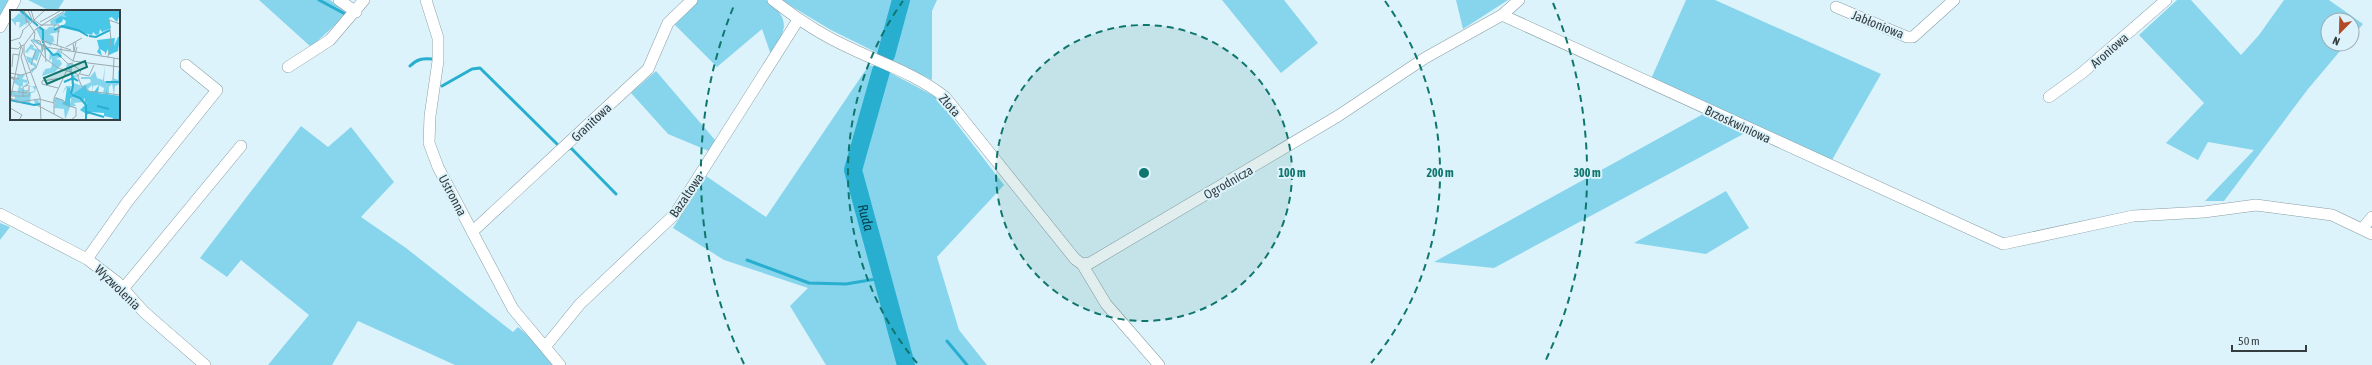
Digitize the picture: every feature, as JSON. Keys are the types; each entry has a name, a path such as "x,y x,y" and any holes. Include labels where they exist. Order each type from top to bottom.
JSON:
{"street":[{"path":"0,27 15,0"},
{"path":"339,0 356,12"},
{"path":"288,68 330,40 356,12 364,0"},
{"name":"Ustronna","path":"426,0 438,38 438,61 430,116 429,143 438,167 513,309 560,365"},
{"name":"Granitowa","path":"472,232 648,69 668,23 692,0"},
{"name":"Złota","path":"773,0 798,20 850,48 925,82 945,97 1075,259 1082,264"},
{"name":"Ogrodnicza","path":"1082,264 1090,263 1299,140 1425,58 1502,14 1519,0"},
{"name":"Jabłoniowa","path":"1836,7 1907,37 1913,37 1954,0"},
{"name":"Aroniowa","path":"2049,97 2082,74 2166,0"},
{"name":"Brzoskwiniowa","path":"1502,14 2002,244 2132,216 2204,212 2256,205 2332,215 2367,231"},
{"name":"Bazaltowa","path":"545,347 580,304 676,214 798,20"},
{"path":"87,259 128,201 217,90 186,65"},
{"path":"123,289 241,146"},
{"name":"Wyzwolenia","path":"0,214 87,259 123,289 144,312 204,365"},
{"path":"2367,231 2372,217"},
{"path":"1082,264 1106,304 1159,365"}],"shaded area":[{"path":"0,0 15,0 0,21"},
{"path":"28,0 64,0 58,10 48,10"},
{"path":"259,0 330,0 348,13 311,47"},
{"path":"698,0 766,0 775,7 780,14 784,26 780,39 771,55 762,29 717,67 673,23"},
{"path":"781,0 937,0 932,11 932,80 831,30"},
{"path":"1222,0 1284,0 1318,43 1281,73"},
{"path":"1456,0 1508,0 1463,29"},
{"path":"1686,0 1715,0 1881,74 1832,160 1651,79"},
{"path":"2177,0 2191,0 2241,55 2259,35 2284,0 2329,0 2346,12 2320,12 2320,52 2339,52 2308,89 2224,201 2205,201 2254,150 2208,142 2198,160 2166,143 2204,103 2139,35"},
{"path":"869,65 885,70 936,97 1004,185 937,257 959,330 987,365 826,365 790,306 808,288 724,260 673,228 706,176 766,217"},
{"path":"656,71 715,140 721,135 711,152 668,134 631,93"},
{"path":"1705,113 1747,132 1494,268 1434,262"},
{"path":"301,126 328,147 351,127 394,182 361,217 406,248 513,332 518,327 538,344 554,365 455,365 358,321 332,365 268,365 309,315 241,260 227,277 200,258"},
{"path":"1726,191 1749,228 1706,254 1634,243"},
{"path":"0,223 10,227 0,240"}],"waterway":[{"path":"319,0 347,15"},
{"name":"Ruda","path":"886,55 901,0"},
{"path":"410,66 420,60 432,59"},
{"path":"442,86 472,69 480,68 557,144"},
{"name":"Ruda","path":"881,71 853,170 906,365"},
{"path":"568,149 571,148 616,194"},
{"path":"747,260 809,283 846,284 882,278"},
{"path":"947,341 967,365"}]}
